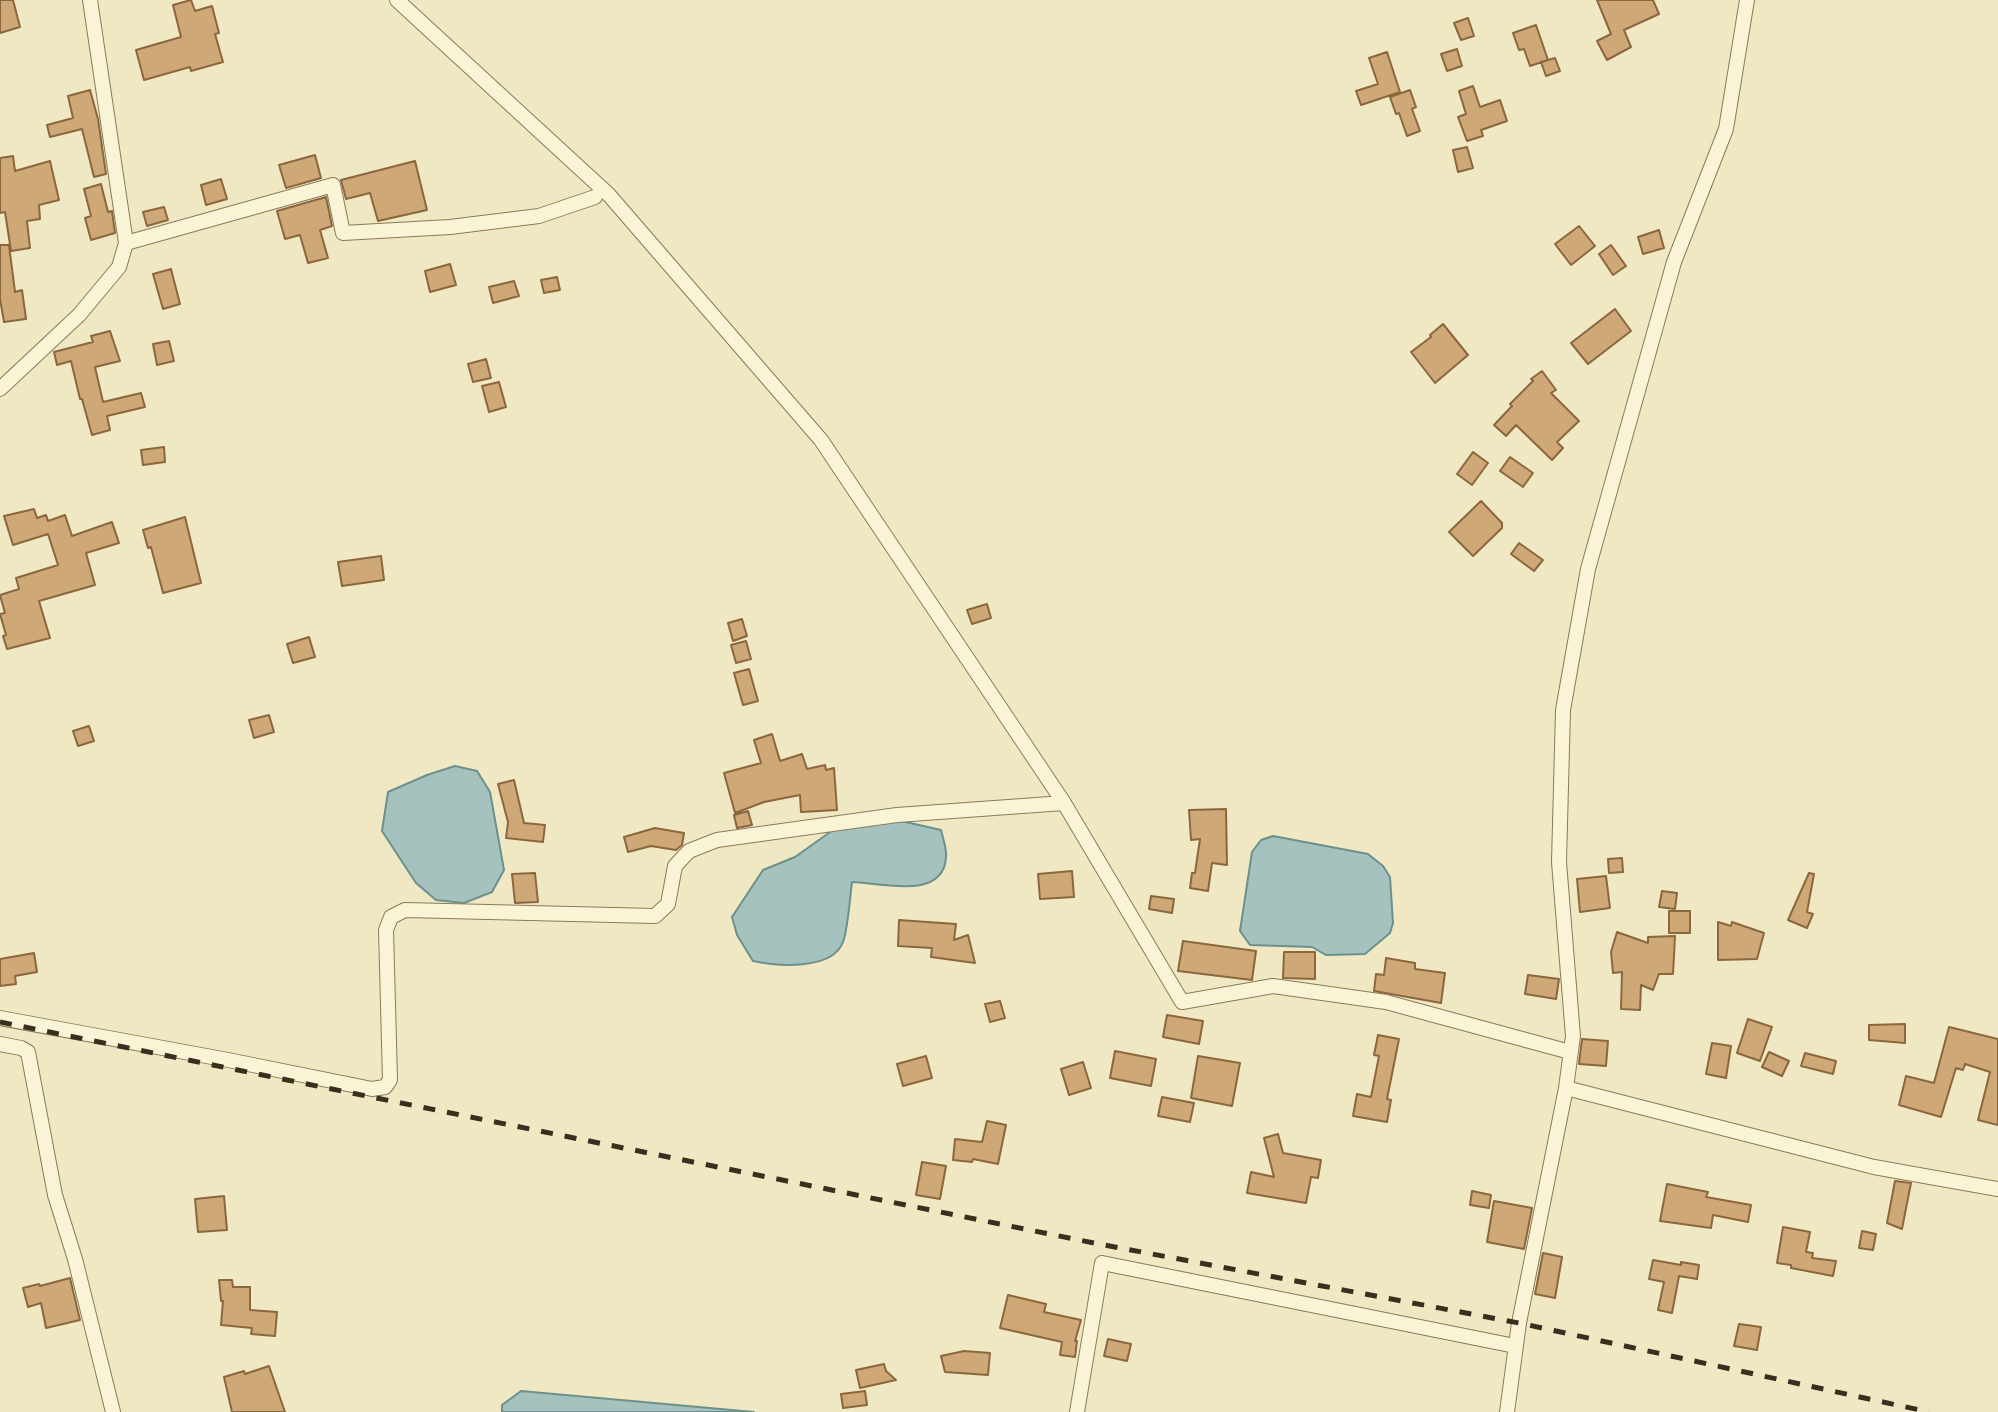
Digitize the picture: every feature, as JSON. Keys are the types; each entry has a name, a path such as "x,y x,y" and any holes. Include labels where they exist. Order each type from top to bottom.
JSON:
{"street":[{"path":"0,389 79,315 118,267 125,243 90,0"},
{"path":"397,0 609,195 821,440 1064,803 1182,1002 1273,986 1386,1002 1570,1052"},
{"path":"1507,1412 1515,1346 1566,1088 1573,1036 1559,862 1563,710 1588,569 1674,262 1726,129 1747,0"},
{"path":"125,243 334,185 343,233 450,227 539,216 595,197"},
{"path":"0,1018 372,1089 385,1087 390,1080 386,930 391,917 405,910 655,916 668,904 675,866 689,851 717,841 897,815 1064,803"},
{"path":"0,1044 21,1048 27,1052 55,1195 75,1259 113,1412"},
{"path":"1566,1088 1874,1167 1998,1189"},
{"path":"1077,1412 1102,1263 1515,1346"}],"water":[{"path":"455,766 477,771 490,792 504,870 492,892 464,903 436,900 416,883 382,831 388,792"},
{"path":"897,820 941,830 946,857 943,871 934,880 923,885 909,886 852,882 845,936 837,951 828,958 803,964 753,961 737,935 732,917 763,870 795,857 840,825"},
{"path":"1273,836 1368,854 1383,866 1390,877 1393,923 1390,933 1365,954 1326,955 1312,947 1250,945 1240,931 1252,852 1261,840"},
{"path":"521,1391 754,1412 502,1412 502,1405"}],"building":[{"path":"0,0 13,0 20,27 0,33"},
{"path":"191,0 195,11 212,6 219,33 215,34 223,62 191,71 190,67 144,80 136,50 181,37 173,5"},
{"path":"1597,0 1653,0 1659,14 1624,30 1631,47 1607,60 1597,41 1611,34"},
{"path":"1468,18 1474,36 1461,40 1454,23"},
{"path":"1536,25 1548,60 1530,66 1524,49 1519,50 1513,33"},
{"path":"1457,49 1462,66 1447,71 1441,54"},
{"path":"1387,52 1400,92 1361,105 1356,91 1378,84 1369,58"},
{"path":"1555,58 1560,71 1546,76 1541,62"},
{"path":"1473,86 1480,107 1500,100 1507,121 1481,130 1483,136 1467,141 1458,117 1466,114 1459,91"},
{"path":"90,90 98,119 106,174 94,177 82,129 50,137 47,125 73,118 68,96"},
{"path":"1410,90 1416,107 1412,109 1420,131 1407,136 1390,97"},
{"path":"1467,147 1473,168 1458,172 1453,150"},
{"path":"315,155 321,178 286,188 279,165"},
{"path":"13,156 15,171 50,161 59,200 39,205 40,219 27,221 30,248 11,251 5,212 0,213 0,158"},
{"path":"415,161 427,210 378,221 370,193 346,199 341,180"},
{"path":"221,179 227,199 206,205 201,185"},
{"path":"101,184 108,212 112,211 115,233 91,240 85,218 91,216 84,189"},
{"path":"326,197 332,226 320,230 328,258 308,263 300,235 285,239 277,211"},
{"path":"164,207 168,220 147,226 143,212"},
{"path":"1579,226 1595,246 1571,265 1555,244"},
{"path":"1659,230 1664,248 1643,254 1638,237"},
{"path":"0,245 9,245 15,292 22,290 26,319 4,322 0,299"},
{"path":"1611,245 1626,266 1613,275 1599,254"},
{"path":"450,264 456,285 430,292 425,271"},
{"path":"171,269 180,304 163,309 153,274"},
{"path":"557,277 560,290 544,293 541,280"},
{"path":"514,281 519,296 493,303 489,287"},
{"path":"1615,309 1631,331 1588,364 1571,343"},
{"path":"1443,324 1468,355 1435,383 1411,352"},
{"path":"110,331 120,361 95,367 103,402 141,393 145,407 107,416 110,430 92,435 71,361 57,365 54,352 93,342 91,336"},
{"path":"169,341 174,361 157,365 153,344"},
{"path":"486,359 491,378 473,382 468,364"},
{"path":"1542,371 1556,390 1551,393 1579,421 1557,442 1563,448 1552,460 1516,425 1506,436 1494,425 1533,381 1531,379"},
{"path":"499,382 506,407 489,412 482,386"},
{"path":"164,447 165,462 143,465 141,450"},
{"path":"1473,452 1488,463 1472,485 1457,474"},
{"path":"1510,457 1533,473 1523,487 1500,471"},
{"path":"1481,501 1502,523 1502,528 1473,556 1449,532"},
{"path":"34,509 37,518 46,515 48,521 65,515 72,536 112,522 119,543 86,553 95,585 39,601 50,638 7,649 0,614 5,613 0,595 19,589 16,578 58,565 48,534 13,545 4,516"},
{"path":"185,517 201,583 163,593 151,547 148,548 143,530"},
{"path":"1519,543 1543,560 1534,571 1511,554"},
{"path":"381,556 384,580 342,586 338,562"},
{"path":"987,604 991,618 972,624 967,610"},
{"path":"742,619 747,636 733,641 728,623"},
{"path":"309,637 315,657 293,663 287,644"},
{"path":"746,641 751,659 736,663 731,645"},
{"path":"749,669 758,701 743,705 734,673"},
{"path":"269,715 274,732 254,738 249,720"},
{"path":"89,726 94,741 78,746 73,731"},
{"path":"772,734 780,761 802,754 807,769 825,765 826,770 834,768 837,810 801,812 800,795 764,802 735,813 724,773 761,763 754,740"},
{"path":"514,780 524,823 545,825 543,842 506,838 508,822 498,784"},
{"path":"1226,809 1227,865 1212,863 1208,891 1190,888 1200,839 1191,840 1189,810"},
{"path":"748,811 752,825 737,828 734,815"},
{"path":"655,828 684,833 682,845 676,850 651,846 628,852 624,837"},
{"path":"1622,858 1623,872 1609,873 1608,859"},
{"path":"1072,871 1074,897 1040,899 1038,874"},
{"path":"535,873 538,902 515,903 512,874"},
{"path":"1809,873 1814,874 1807,912 1813,914 1807,928 1788,920"},
{"path":"1606,876 1610,908 1580,912 1577,879"},
{"path":"1662,891 1677,893 1675,909 1659,907"},
{"path":"1151,896 1174,899 1172,913 1149,909"},
{"path":"1669,911 1690,911 1690,933 1669,933"},
{"path":"899,920 956,924 954,940 968,935 975,963 931,957 932,948 898,946"},
{"path":"1718,922 1731,926 1732,922 1764,933 1757,959 1718,960"},
{"path":"1617,932 1648,943 1648,937 1675,936 1673,974 1659,974 1653,990 1641,985 1640,1010 1621,1009 1622,972 1613,973 1611,952"},
{"path":"1183,941 1256,951 1252,980 1178,971"},
{"path":"1284,952 1315,952 1315,979 1283,978"},
{"path":"34,953 37,972 15,976 16,984 0,986 0,959"},
{"path":"1386,958 1415,963 1415,969 1445,973 1441,1003 1374,991 1376,974 1384,975"},
{"path":"1528,975 1559,979 1556,999 1525,994"},
{"path":"1000,1001 1005,1018 990,1022 985,1004"},
{"path":"1167,1015 1203,1021 1199,1044 1163,1037"},
{"path":"1748,1019 1772,1027 1760,1061 1737,1053"},
{"path":"1905,1024 1905,1043 1869,1040 1869,1025"},
{"path":"1949,1027 1998,1039 1998,1125 1978,1120 1990,1072 1965,1064 1963,1070 1956,1068 1941,1117 1899,1105 1906,1076 1934,1083"},
{"path":"1378,1035 1399,1039 1387,1099 1391,1100 1387,1122 1353,1116 1357,1094 1371,1097 1379,1056 1374,1055"},
{"path":"1582,1039 1608,1041 1606,1066 1579,1064"},
{"path":"1712,1043 1731,1046 1726,1078 1706,1074"},
{"path":"1115,1051 1156,1059 1151,1086 1110,1078"},
{"path":"1769,1052 1789,1061 1782,1076 1762,1067"},
{"path":"1805,1053 1836,1061 1833,1074 1801,1066"},
{"path":"926,1056 932,1078 903,1086 897,1064"},
{"path":"1198,1056 1240,1063 1232,1106 1191,1098"},
{"path":"1083,1062 1091,1088 1069,1095 1061,1069"},
{"path":"1162,1097 1194,1103 1190,1122 1158,1116"},
{"path":"987,1121 1006,1125 998,1164 973,1159 972,1162 953,1160 955,1139 982,1142"},
{"path":"1278,1134 1283,1153 1321,1160 1318,1178 1311,1177 1306,1203 1247,1193 1251,1172 1274,1177 1264,1138"},
{"path":"922,1162 946,1166 940,1199 916,1195"},
{"path":"1895,1181 1911,1183 1902,1229 1887,1223"},
{"path":"1667,1184 1708,1192 1706,1197 1751,1205 1748,1222 1713,1215 1711,1228 1660,1221"},
{"path":"1472,1191 1491,1195 1489,1208 1470,1205"},
{"path":"224,1196 227,1230 198,1232 195,1199"},
{"path":"1494,1201 1532,1208 1524,1249 1487,1242"},
{"path":"1783,1227 1810,1232 1806,1252 1813,1253 1812,1258 1836,1261 1833,1276 1777,1263"},
{"path":"1862,1231 1876,1234 1873,1250 1859,1248"},
{"path":"1543,1253 1562,1257 1555,1298 1535,1294"},
{"path":"1653,1260 1699,1265 1697,1279 1679,1276 1672,1313 1658,1310 1664,1282 1649,1279"},
{"path":"70,1278 80,1320 46,1328 41,1303 28,1307 23,1288"},
{"path":"219,1280 232,1280 233,1287 250,1287 250,1310 277,1312 275,1336 251,1334 252,1328 221,1325 223,1301"},
{"path":"1008,1295 1046,1304 1044,1312 1081,1320 1075,1341 1075,1357 1060,1355 1062,1342 1000,1328"},
{"path":"1739,1324 1761,1327 1757,1350 1734,1346"},
{"path":"1108,1339 1131,1344 1127,1361 1104,1356"},
{"path":"964,1351 990,1353 988,1375 945,1372 941,1356"},
{"path":"884,1364 886,1371 896,1380 860,1388 856,1370"},
{"path":"269,1366 285,1412 232,1412 224,1377"},
{"path":"865,1391 867,1405 843,1408 841,1394"}],"railway":[{"path":"0,1022 1099,1244 1519,1323 1929,1412"}]}
